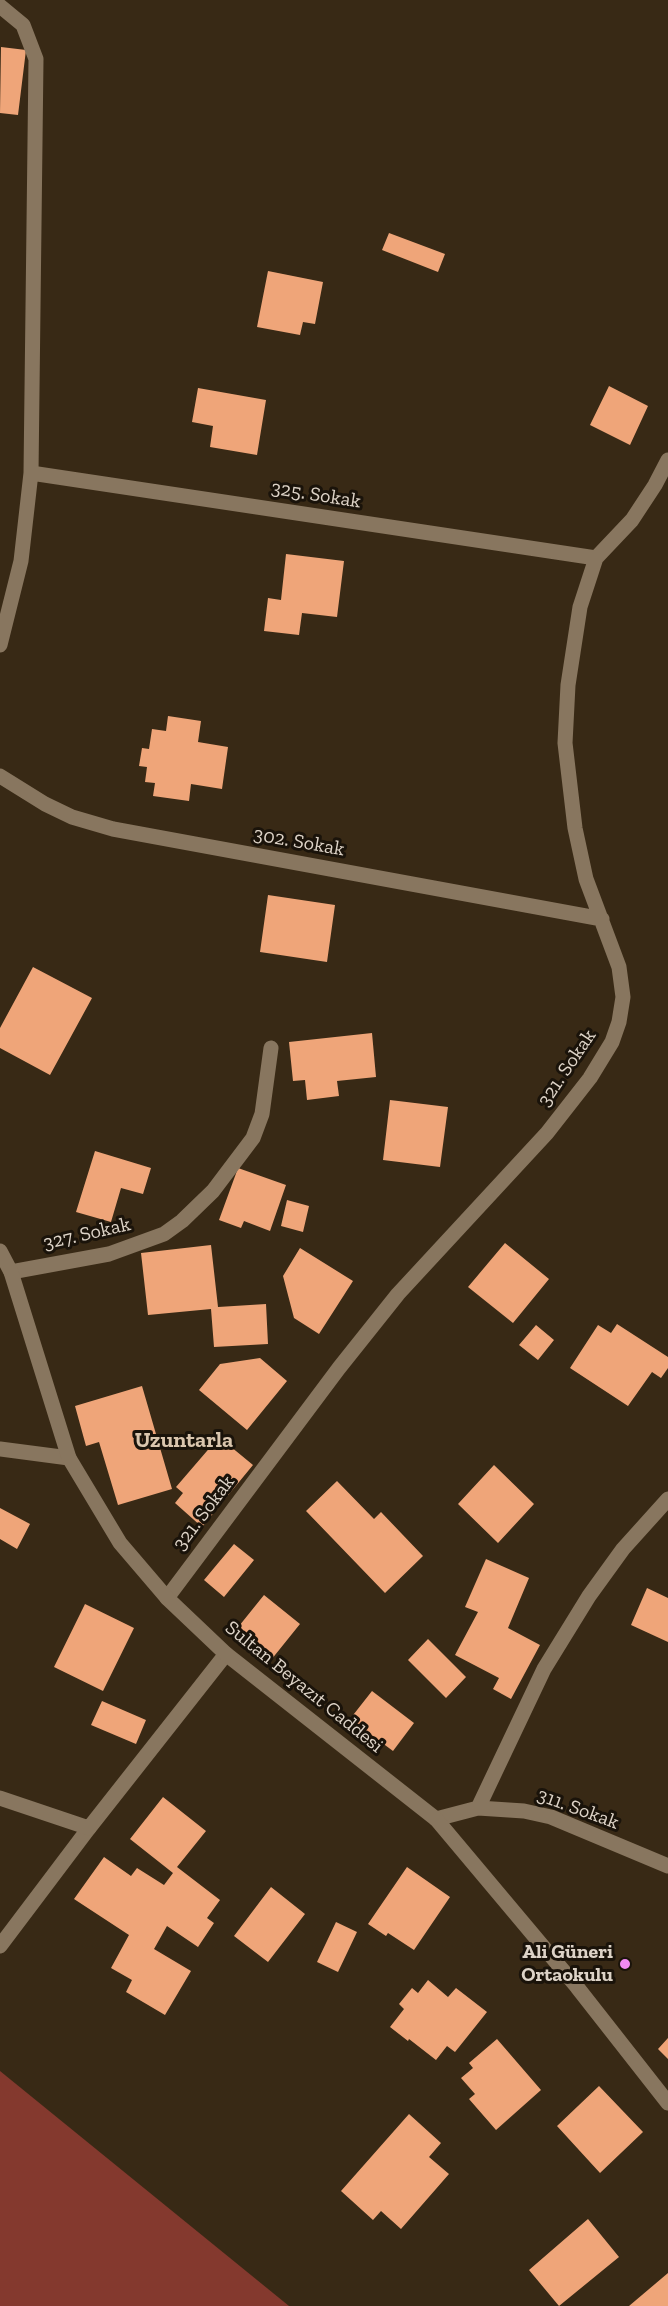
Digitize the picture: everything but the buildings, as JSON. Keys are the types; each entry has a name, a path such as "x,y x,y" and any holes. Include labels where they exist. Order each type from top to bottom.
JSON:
{"street":[{"path":"0,6 22,25 36,59 31,473 21,561 0,645"},
{"name":"321. Sokak","path":"167,1598 339,1368 391,1303 547,1133 590,1078 612,1042 619,1022 623,997 619,967 586,879 575,828 566,743 568,685 580,607 596,558 632,520 668,460"},
{"name":"325. Sokak","path":"31,473 596,558"},
{"name":"302. Sokak","path":"0,776 63,813 113,829 602,918"},
{"name":"327. Sokak","path":"11,1272 109,1254 164,1234 183,1221 213,1191 253,1138 262,1114 271,1048"},
{"name":"Sultan Beyazıt Caddesi","path":"0,1251 11,1272 69,1458 120,1544 167,1598 226,1654 436,1819 577,1988 668,2103"},
{"path":"0,1449 69,1458"},
{"path":"478,1808 544,1669 589,1596 623,1549 668,1498"},
{"path":"0,1946 89,1828 226,1654"},
{"path":"0,1798 89,1828"},
{"name":"311. Sokak","path":"436,1819 478,1808 524,1811 551,1817 668,1866"}],"shaded area":[{"path":"0,2071 289,2306 0,2306"}],"place":[{"name":"Ali Güneri Ortaokulu","path":"625,1964"}],"district":[{"name":"Uzuntarla","path":"184,1441"}]}
